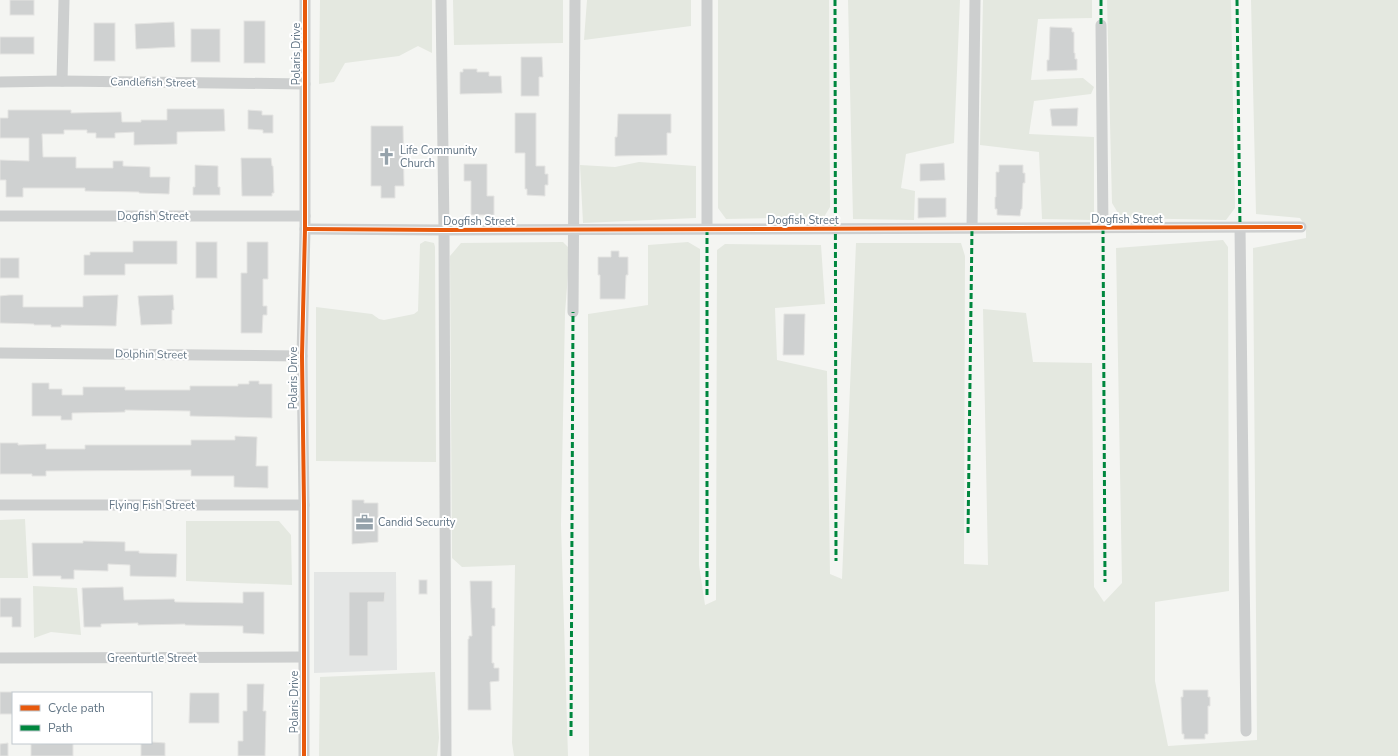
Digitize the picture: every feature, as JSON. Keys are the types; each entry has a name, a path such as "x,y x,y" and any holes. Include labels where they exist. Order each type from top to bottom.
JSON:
{"street":[{"path":"62,81 64,0"},
{"name":"Polaris Drive","path":"304,756 304,505 302,356 305,229 305,0"},
{"path":"441,0 444,230 446,756"},
{"path":"573,312 574,0"},
{"path":"707,0 707,229"},
{"path":"972,228 975,0"},
{"path":"1101,25 1103,228"},
{"name":"Candlefish Street","path":"0,82 62,81 305,84"},
{"name":"Dogfish Street","path":"0,216 305,216"},
{"path":"1240,227 1246,731"},
{"name":"Dogfish Street","path":"305,229 573,230 1301,227"},
{"name":"Dolphin Street","path":"0,353 302,356"},
{"name":"Flying Fish Street","path":"0,505 304,505"},
{"name":"Greenturtle Street","path":"0,658 303,657"}],"shaded area":[{"path":"320,0 432,0 432,53 418,46 399,56 345,63 334,82 319,84"},
{"path":"453,0 563,0 563,43 454,45"},
{"path":"587,0 691,0 691,26 584,40"},
{"path":"718,0 829,0 830,207 824,217 726,219 718,208"},
{"path":"848,0 960,0 954,143 906,154 901,188 915,191 914,220 853,219"},
{"path":"983,0 1092,0 1092,18 1038,19 1031,80 1083,78 1094,87 1091,94 1034,101 1029,134 1094,137 1094,220 1042,219 1039,152 980,145"},
{"path":"1107,0 1231,0 1235,208 1226,220 1121,218 1112,203"},
{"path":"1251,0 1398,0 1398,756 589,756 588,314 648,305 648,245 688,242 700,249 699,565 705,605 716,600 717,250 725,244 821,245 825,304 775,308 777,360 827,371 830,574 842,579 856,243 961,243 965,256 964,564 988,565 983,309 1026,313 1033,362 1092,363 1094,587 1104,602 1122,583 1116,248 1223,240 1228,247 1229,591 1155,602 1155,681 1168,746 1257,740 1253,248 1306,238 1306,227 1300,218 1256,214"},
{"path":"639,162 696,166 696,218 583,223 580,165 615,167"},
{"path":"425,241 434,243 435,247 436,462 316,461 316,307 372,314 379,319 384,320 414,314 418,311 420,244"},
{"path":"563,242 570,249 565,313 561,525 568,756 514,756 512,743 515,565 462,567 452,558 450,256 461,243"},
{"path":"25,519 28,578 0,578 0,520"},
{"path":"186,521 279,521 291,535 292,585 186,581"},
{"path":"314,572 396,572 397,670 314,673"},
{"path":"33,586 77,588 81,635 51,632 34,638"},
{"path":"435,672 439,738 437,756 319,756 320,677"}],"building":[{"path":"10,0 34,0 34,15 10,15"},
{"path":"244,21 265,21 265,63 244,63"},
{"path":"174,22 175,47 136,49 135,24"},
{"path":"94,23 115,23 115,61 94,61"},
{"path":"1050,27 1072,28 1072,32 1074,32 1074,53 1075,59 1077,59 1077,70 1047,71 1047,60 1049,60"},
{"path":"191,29 220,29 220,62 191,62"},
{"path":"0,37 34,37 34,54 0,54"},
{"path":"521,57 542,57 543,77 539,77 539,96 521,96"},
{"path":"463,69 477,69 477,72 489,72 489,76 501,76 502,93 460,94 460,72 463,72"},
{"path":"1078,108 1077,126 1052,126 1050,109"},
{"path":"167,109 224,109 225,131 177,132 177,144 134,145 134,132 115,133 115,138 96,138 96,133 87,133 87,130 64,130 64,134 42,134 43,157 76,157 76,168 113,168 113,161 123,161 123,166 150,167 150,177 170,177 169,194 85,191 85,188 23,188 23,197 6,197 6,180 0,180 0,160 29,161 29,138 0,138 0,118 8,118 8,110 71,110 71,113 121,112 122,122 141,122 141,120 167,120"},
{"path":"248,110 262,111 262,115 273,115 273,133 263,133 263,130 248,129"},
{"path":"515,113 536,113 536,166 545,166 545,174 548,174 548,185 545,185 545,196 527,195 527,189 525,189 525,153 515,153"},
{"path":"618,114 671,114 671,133 667,133 667,155 615,156 615,137 617,137"},
{"name":"Life Community Church","path":"371,126 403,126 404,186 395,186 395,198 381,198 381,186 371,186"},
{"path":"241,158 271,158 273,166 274,193 272,193 272,196 242,196"},
{"path":"944,163 945,180 920,181 920,164"},
{"path":"464,164 487,164 487,196 494,196 494,215 471,215 471,181 464,181"},
{"path":"195,165 218,166 218,187 220,187 220,195 193,195 193,187 195,187"},
{"path":"999,165 1023,165 1025,183 1023,183 1022,209 1020,216 997,215 997,209 995,209 996,172 999,172"},
{"path":"918,198 946,198 946,217 918,218"},
{"path":"133,241 177,241 177,264 125,264 125,275 84,275 84,255 90,255 90,252 133,252"},
{"path":"196,242 217,242 217,278 196,278"},
{"path":"247,242 268,242 268,279 263,279 263,306 267,306 267,315 263,315 262,333 241,333 241,273 247,273"},
{"path":"611,251 619,251 619,257 628,257 628,275 626,275 625,299 600,299 598,257 611,257"},
{"path":"0,258 19,258 19,278 0,278"},
{"path":"23,295 23,307 83,307 83,296 118,295 116,326 61,325 61,327 51,327 51,325 0,323 0,296"},
{"path":"173,295 174,310 172,310 172,324 141,325 138,296"},
{"path":"784,314 805,314 804,355 783,355"},
{"path":"249,381 259,381 259,384 272,384 272,418 190,416 190,411 125,410 125,412 72,413 72,420 61,420 61,416 32,416 32,383 49,383 49,389 62,389 62,395 83,395 83,387 125,387 125,390 190,390 190,386 238,386 238,384 249,384"},
{"path":"235,436 257,437 256,466 268,466 268,488 234,487 234,476 191,476 191,470 46,471 46,476 32,476 32,474 0,474 0,443 18,443 18,445 46,444 46,449 85,449 85,445 191,445 191,440 235,440"},
{"name":"Candid Security","path":"352,500 364,500 364,503 378,503 378,542 352,544"},
{"path":"83,541 125,542 125,551 177,554 176,577 130,576 130,565 108,564 108,571 74,570 74,579 61,579 61,576 33,576 32,543 83,543"},
{"path":"419,580 427,580 427,594 419,594"},
{"path":"470,581 492,581 492,608 495,608 495,626 492,626 492,663 494,663 494,668 499,668 499,681 490,682 491,710 468,710 468,639 469,636 472,636"},
{"path":"123,587 124,600 174,599 175,602 243,603 243,592 264,592 264,634 243,633 243,626 185,624 138,625 138,623 101,624 101,627 84,627 82,588"},
{"path":"349,592 385,592 384,602 368,602 368,656 349,656"},
{"path":"0,598 21,598 21,627 12,627 12,617 0,617"},
{"path":"247,684 264,684 263,711 266,711 265,756 238,756 238,741 243,741 243,711 247,711"},
{"path":"1183,690 1208,690 1210,706 1208,706 1208,734 1205,734 1205,739 1184,739 1184,734 1182,734 1181,697 1183,697"},
{"path":"0,692 12,692 12,714 0,714"},
{"path":"190,693 219,693 219,723 189,723"},
{"path":"152,742 165,743 165,756 141,756 141,744 152,744"},
{"path":"8,743 8,756 0,756 0,744"},
{"path":"31,744 73,744 73,756 31,756"}],"marked path":[{"path":"835,0 836,561"},
{"path":"1101,0 1101,25"},
{"path":"1237,0 1240,227"},
{"path":"968,533 972,228"},
{"path":"1103,228 1105,582"},
{"path":"707,229 707,595"},
{"path":"571,736 573,312"}],"cycle path":[{"path":"304,756 304,505 302,356 305,229 305,0"},
{"path":"305,229 444,230 1301,227"}],"place":[{"name":"Life Community Church","path":"387,156"},
{"name":"Candid Security","path":"365,522"}]}
